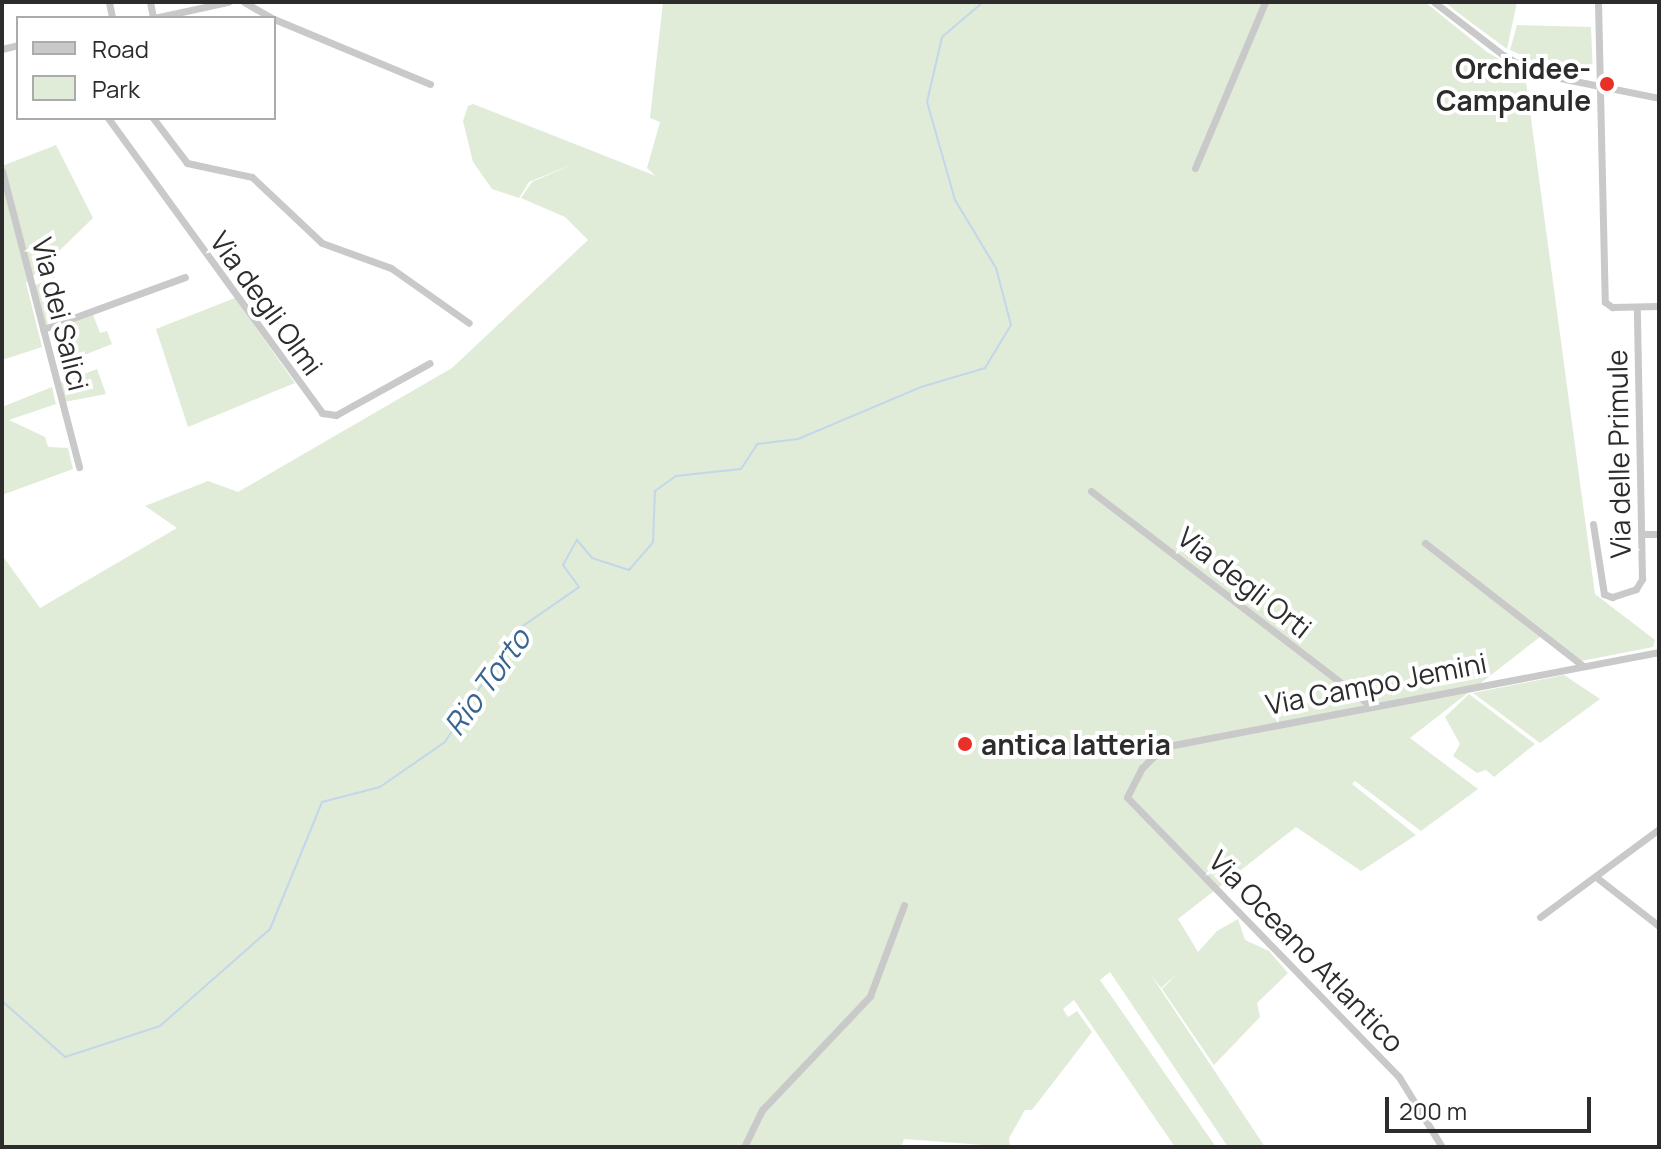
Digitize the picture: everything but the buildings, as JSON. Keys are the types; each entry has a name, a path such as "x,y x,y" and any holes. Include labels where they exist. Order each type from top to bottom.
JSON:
{"street":[{"path":"244,2 269,16"},
{"path":"1195,168 1265,2"},
{"path":"1434,2 1519,65 1601,88 1659,98"},
{"path":"1598,2 1605,301 1611,307 1659,306"},
{"path":"163,16 225,3"},
{"path":"276,19 430,84"},
{"name":"Via degli Olmi","path":"109,120 322,413 336,415 430,363"},
{"path":"155,120 187,163 252,177 322,243 391,268 469,323"},
{"name":"Via dei Salici","path":"2,171 79,467"},
{"path":"43,329 185,277"},
{"name":"Via delle Primule","path":"1593,524 1607,597 1641,584 1637,307"},
{"name":"Via degli Orti","path":"1091,491 1372,707"},
{"path":"1642,534 1659,534"},
{"path":"1425,543 1583,666"},
{"name":"Via Campo Jemini","path":"1127,797 1145,764 1163,747 1659,652"},
{"name":"Via Oceano Atlantico","path":"1127,797 1399,1077 1442,1147"},
{"path":"1540,917 1659,829"},
{"path":"1596,877 1659,926"},
{"path":"744,1147 765,1107 870,996 904,905"}],"green space":[{"path":"663,2 1425,2 1487,52 1525,74 1595,594 1655,640 1653,647 1581,661 1545,633 1410,738 1478,789 1421,831 1355,781 1352,784 1416,835 1361,871 1296,827 1178,919 1198,952 1217,931 1238,919 1245,940 1269,951 1288,973 1257,1003 1260,1017 1214,1065 1162,989 1178,973 1161,988 1149,972 1265,1147 1228,1147 1110,972 1100,980 1216,1147 1175,1147 1074,1000 1063,1009 1068,1017 1077,1011 1092,1032 1032,1110 1025,1110 1009,1138 1010,1147 904,1139 901,1147 2,1147 2,555 40,608 177,528 145,506 208,481 238,492 452,368 588,240 565,217 521,198 532,182 578,162 529,182 519,198 492,189 473,162 463,121 468,106 473,104 656,176 647,168 660,122 650,118"},
{"path":"1445,2 1517,2 1507,49 1457,12"},
{"path":"1517,25 1591,27 1593,75 1545,66 1510,50"},
{"path":"56,145 93,218 26,283 42,347 2,360 2,166"},
{"path":"54,277 67,316 44,325 34,286"},
{"path":"235,298 295,383 188,427 156,329"},
{"path":"93,315 100,333 107,331 112,344 79,357 68,324"},
{"path":"97,369 106,394 64,402 60,383"},
{"path":"52,387 56,404 9,420 45,437 48,447 68,448 73,469 2,495 2,407"},
{"path":"1564,675 1600,699 1540,743 1473,693"},
{"path":"1469,694 1535,744 1494,777 1486,770 1477,773 1453,756 1460,744 1445,717"}],"waterway":[{"name":"Rio Torto","path":"2,1001 65,1057 160,1026 270,929 322,802 380,787 445,742 517,630 579,587 563,565 577,540 592,558 629,570 653,542 655,491 676,476 741,469 757,444 798,439 921,387 985,368 1011,325 996,268 955,200 927,102 942,37 983,2"}],"place":[{"name":"Orchidee- Campanule","path":"1607,84"},
{"name":"antica latteria","path":"965,744"}]}
